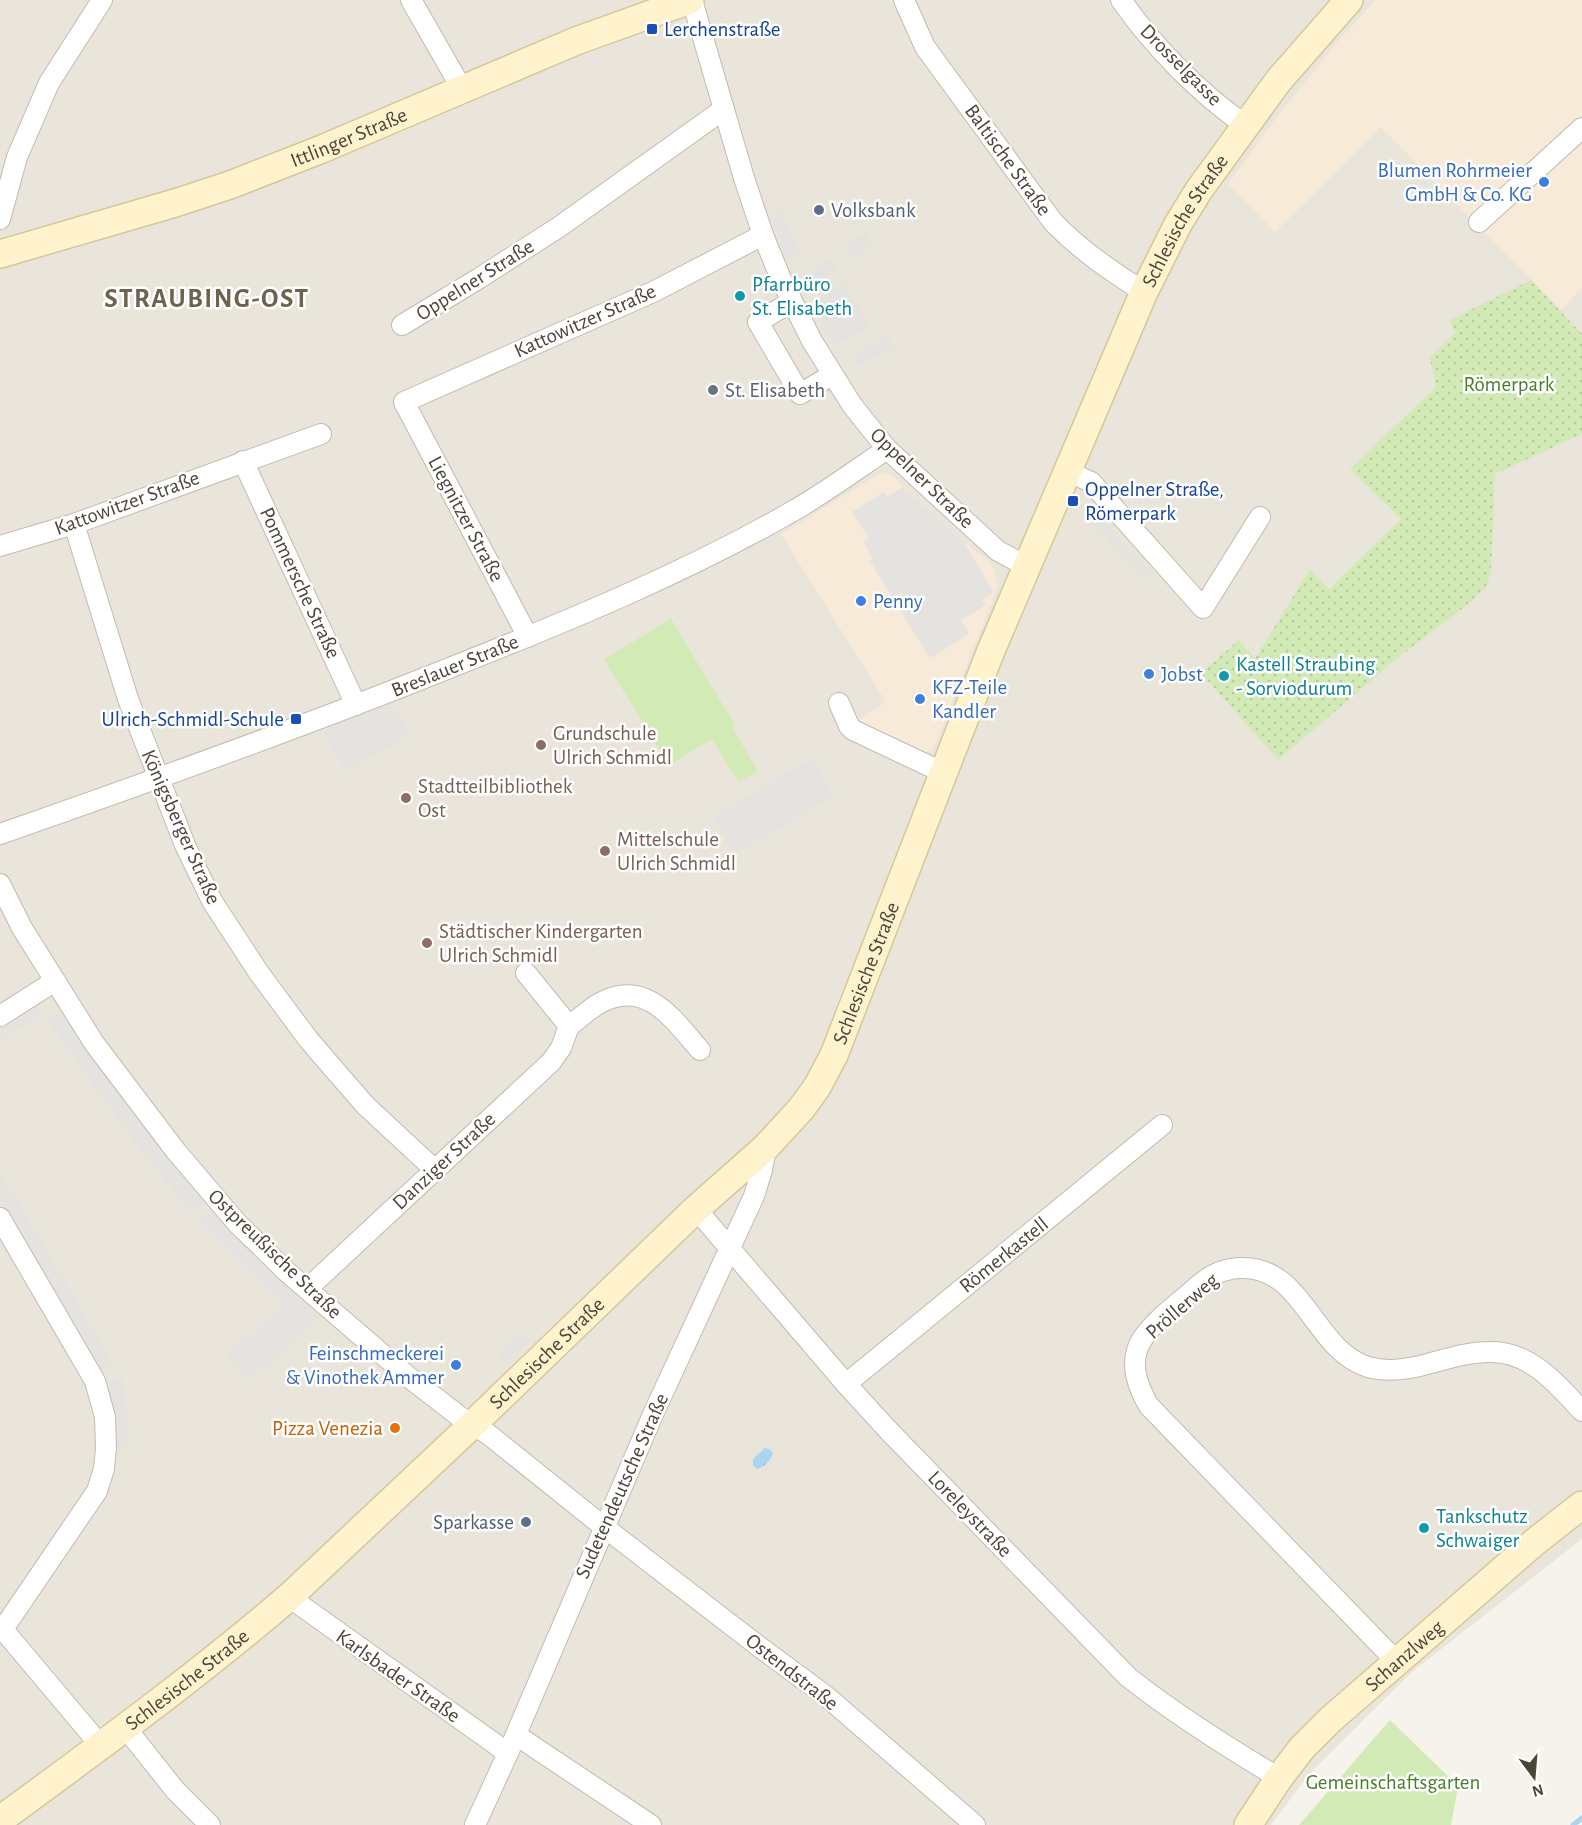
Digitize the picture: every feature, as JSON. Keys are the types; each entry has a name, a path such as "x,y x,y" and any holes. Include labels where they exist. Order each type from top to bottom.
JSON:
{"street":[{"path":"0,219 17,157 49,83 102,0"},
{"path":"411,0 462,89"},
{"name":"Ittlinger Straße","path":"0,254 230,185 322,149 652,6 691,0"},
{"name":"Oppelner Straße","path":"691,0 763,235 792,302 832,375 852,405 887,449 999,551 1026,567"},
{"name":"Baltische Straße","path":"904,0 926,47 1053,222 1114,274 1144,292"},
{"name":"Drosselgasse","path":"1122,0 1132,15 1197,87 1245,125"},
{"name":"Schlesische Straße","path":"0,1820 101,1746 257,1625 289,1597 696,1209 766,1147 801,1109 817,1087 834,1055 1026,567 1144,292 1178,225 1199,190 1245,125 1298,57 1349,0"},
{"name":"Oppelner Straße","path":"402,325 559,227 724,109"},
{"path":"1479,222 1582,128"},
{"name":"Kattowitzer Straße","path":"404,402 653,292 763,235"},
{"path":"792,302 758,322 800,394 832,375"},
{"name":"Liegnitzer Straße","path":"404,402 528,637"},
{"name":"Kattowitzer Straße","path":"0,546 74,524 321,434"},
{"name":"Breslauer Straße","path":"0,834 158,779 356,705 528,637 627,594 758,531 815,497 887,449"},
{"name":"Pommersche Straße","path":"243,461 356,705"},
{"path":"1067,471 1091,482 1203,608 1260,517"},
{"name":"Königsberger Straße","path":"74,524 128,699 185,846 212,901 259,973 308,1039 366,1106 434,1169"},
{"path":"839,703 853,730 944,773"},
{"name":"Ostpreußische Straße","path":"0,884 22,928 94,1043 175,1150 237,1223 287,1272 396,1367 459,1416 474,1423 604,1527"},
{"path":"526,973 570,1026"},
{"path":"0,1016 55,981"},
{"name":"Danziger Straße","path":"307,1289 551,1062 561,1048 570,1026 600,1003 623,995 645,997 662,1008 700,1050"},
{"name":"Römerkastell","path":"846,1384 1162,1125"},
{"name":"Sudetendeutsche Straße","path":"475,1825 516,1735 654,1412 754,1196 766,1147"},
{"name":"Loreleystraße","path":"696,1209 888,1430 1128,1677 1199,1730 1279,1778"},
{"path":"0,1218 95,1381 105,1417 106,1448 104,1469 97,1491 1,1628 101,1746"},
{"name":"Pröllerweg","path":"1396,1661 1149,1406 1140,1392 1134,1362 1138,1346 1149,1330 1205,1280 1219,1271 1246,1268 1262,1270 1276,1276 1289,1287 1334,1346 1351,1359 1369,1367 1393,1370 1411,1369 1467,1354 1492,1351 1516,1356 1538,1368 1555,1382 1582,1411"},
{"name":"Schanzlweg","path":"1248,1825 1279,1778 1309,1741 1330,1720 1536,1541 1582,1505"},
{"name":"Ostendstraße","path":"604,1527 826,1696 975,1825"},
{"name":"Karlsbader Straße","path":"289,1597 508,1753"},
{"path":"125,1727 175,1790 210,1825"},
{"path":"516,1735 651,1825"}],"shaded area":[{"path":"0,0 1582,0 1582,1539 1413,1671 1309,1774 1271,1825 0,1825"},
{"path":"1376,0 1582,0 1582,288 1561,310 1381,127 1275,232 1228,184 1277,117 1338,41"},
{"path":"781,209 799,251 787,260 770,217"},
{"path":"866,231 874,243 852,259 843,248"},
{"path":"830,258 838,270 816,286 807,275"},
{"path":"843,283 871,325 833,347 811,305"},
{"path":"887,335 894,346 859,366 853,355"},
{"path":"881,473 891,475 963,541 991,562 998,586 936,743 931,751 917,754 864,728 860,719 886,702 781,534"},
{"path":"903,487 963,541 994,592 982,599 986,605 961,620 969,634 930,658 870,561 873,558 863,541 869,538 852,512 884,492 887,497"},
{"path":"1090,503 1152,574 1144,581 1082,510"},
{"path":"391,704 409,735 346,772 323,730"},
{"path":"812,758 834,796 735,855 713,817"},
{"path":"34,1002 42,1014 0,1041 0,1023"},
{"path":"61,1011 147,1131 205,1202 192,1213 134,1141 48,1020"},
{"path":"0,1171 113,1364 101,1370 0,1197"},
{"path":"211,1209 252,1253 319,1317 250,1380 227,1356 284,1305 199,1220"},
{"path":"521,1332 530,1341 507,1364 498,1355"},
{"path":"123,1378 130,1445 116,1447 108,1379"}],"green space":[{"name":"Römerpark","path":"1531,280 1582,334 1582,434 1495,474 1491,571 1486,588 1395,660 1278,760 1201,673 1239,640 1255,659 1310,569 1329,589 1401,519 1350,469 1436,387 1430,358 1455,333 1450,320"},
{"path":"671,619 735,725 732,728 758,771 738,782 712,739 669,765 604,659"},
{"name":"Gemeinschaftsgarten","path":"1390,1720 1458,1786 1451,1825 1299,1825"}],"water":[{"path":"765,1448 773,1453 758,1469 753,1466 753,1459"}],"waterway":[{"path":"1573,1825 1582,1818"}],"place":[{"name":"Lerchenstraße","path":"652,29"},
{"name":"Blumen Rohrmeier GmbH & Co. KG","path":"1544,182"},
{"name":"Volksbank","path":"819,210"},
{"name":"Pfarrbüro St. Elisabeth","path":"740,296"},
{"name":"St. Elisabeth","path":"713,390"},
{"name":"Oppelner Straße, Römerpark","path":"1073,501"},
{"name":"Penny","path":"861,601"},
{"name":"Jobst","path":"1149,674"},
{"name":"Kastell Straubing - Sorviodurum","path":"1224,676"},
{"name":"KFZ-Teile Kandler","path":"920,699"},
{"name":"Ulrich-Schmidl-Schule","path":"296,719"},
{"name":"Grundschule Ulrich Schmidl","path":"541,745"},
{"name":"Stadtteilbibliothek Ost","path":"406,798"},
{"name":"Mittelschule Ulrich Schmidl","path":"605,851"},
{"name":"Städtischer Kindergarten Ulrich Schmidl","path":"427,943"},
{"name":"Feinschmeckerei & Vinothek Ammer","path":"456,1365"},
{"name":"Pizza Venezia","path":"395,1428"},
{"name":"Sparkasse","path":"526,1522"},
{"name":"Tankschutz Schwaiger","path":"1424,1528"}],"district":[{"name":"STRAUBING-OST","path":"207,298"}]}
